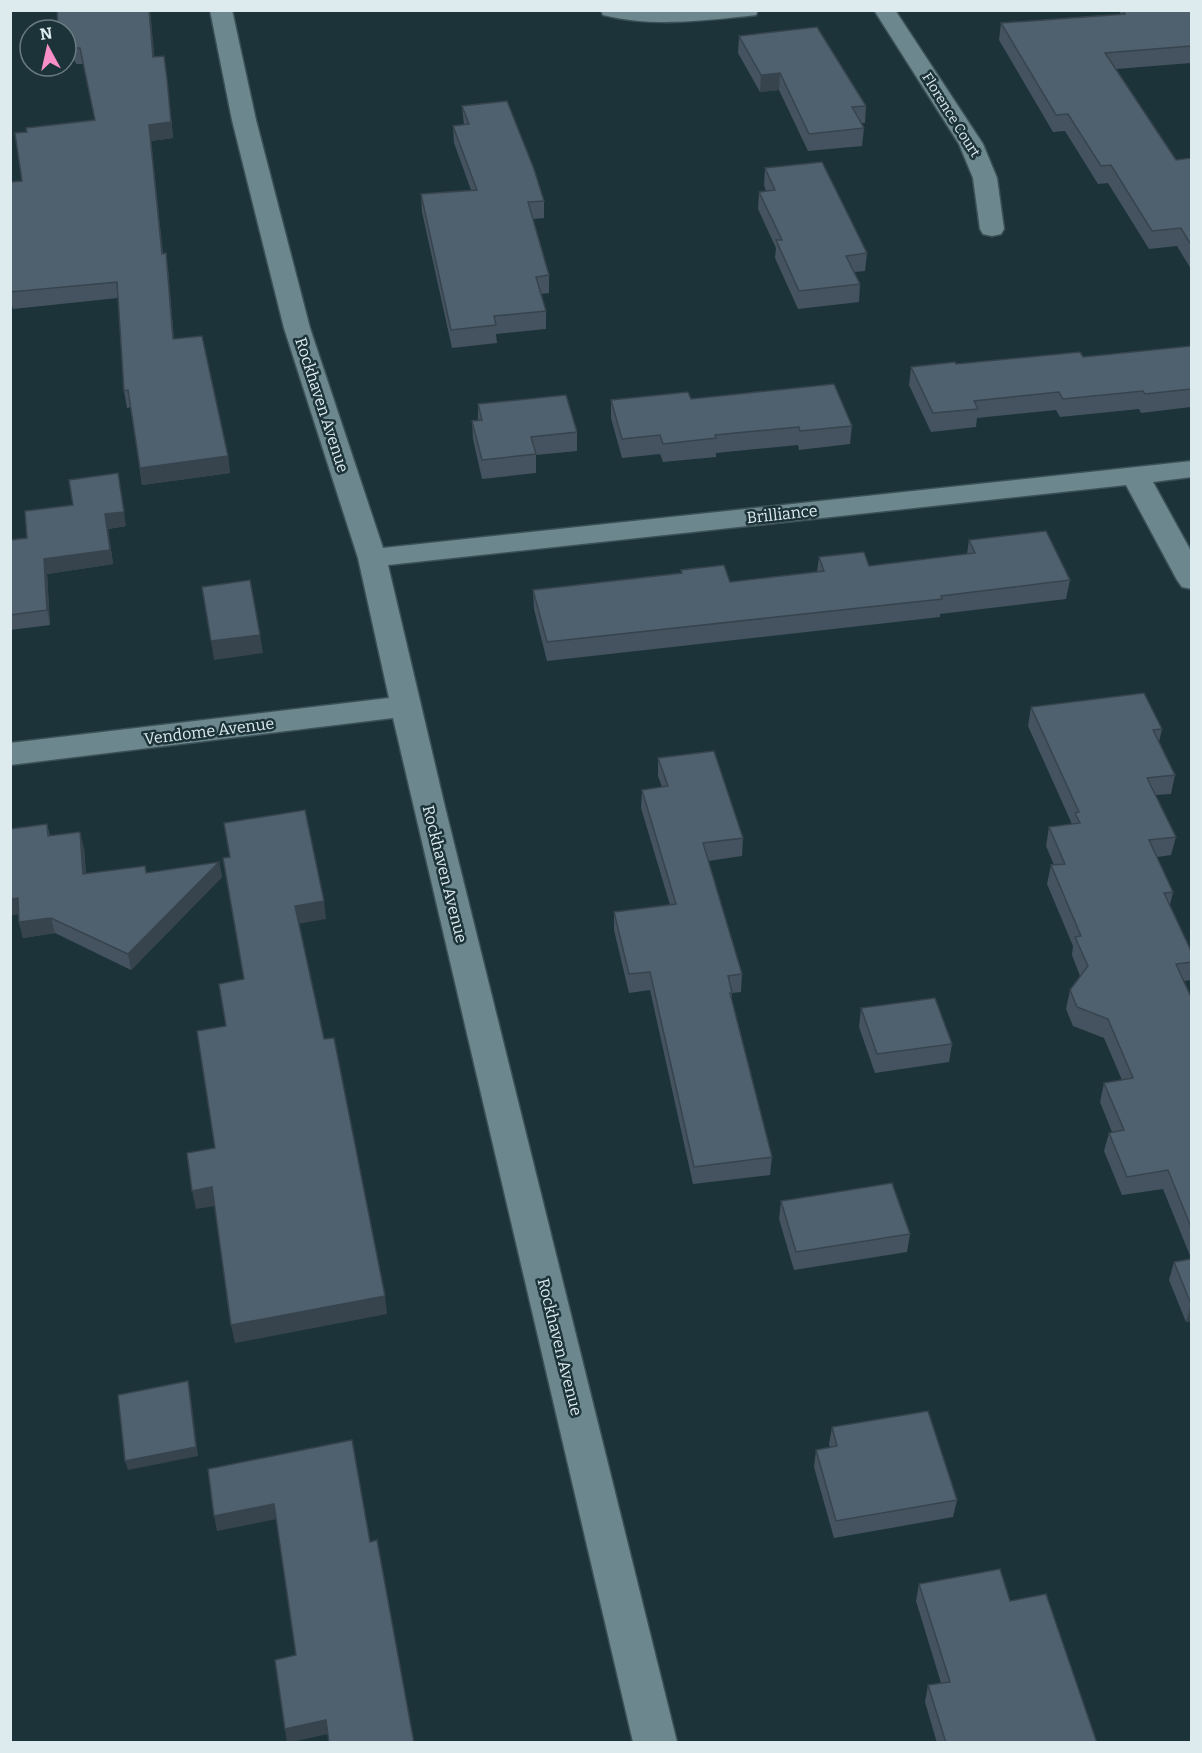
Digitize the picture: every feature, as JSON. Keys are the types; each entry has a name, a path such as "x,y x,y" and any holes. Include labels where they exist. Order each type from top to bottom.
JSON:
{"street":[{"name":"Rockhaven Avenue","path":"221,10 244,120 297,328 372,558 429,807 656,1743"},
{"path":"611,10 627,15 668,17 748,10"},
{"name":"Florence Court","path":"884,10 971,144 985,178 992,229"},
{"name":"Brilliance","path":"372,558 1191,469"},
{"path":"1135,475 1191,580"},
{"name":"Vendome Avenue","path":"10,754 407,706"}],"building":[{"path":"57,10 149,10 153,57 164,56 171,122 149,125 162,254 166,253 173,339 202,336 228,456 140,468 128,390 124,391 117,282 10,292 10,182 22,181 15,133 27,132 26,128 95,120 80,48 78,48 78,18 57,18"},
{"path":"1123,10 1191,10 1191,46 1105,53 1176,160 1191,158 1191,245 1181,228 1152,231 1111,165 1101,166 1068,114 1056,115 1001,23 1125,14"},
{"path":"817,27 866,106 852,107 864,128 809,134 780,73 761,75 739,36"},
{"path":"507,101 544,201 528,202 549,275 536,277 546,311 494,316 496,325 451,330 421,194 477,190 453,126 469,124 462,106"},
{"path":"822,162 867,253 846,256 860,284 799,291 776,240 782,240 759,192 775,190 765,168"},
{"path":"1191,346 1191,389 1063,399 1059,392 974,401 978,409 933,413 911,367 1080,352 1083,357"},
{"path":"834,384 852,426 800,431 799,427 715,435 716,438 663,444 660,435 622,439 611,400 688,392 691,399"},
{"path":"566,395 577,432 531,437 536,454 482,460 472,421 482,420 478,404"},
{"path":"118,473 124,512 105,514 110,550 44,559 47,610 10,615 10,540 27,538 25,511 73,505 69,480"},
{"path":"1046,531 1070,580 941,596 942,599 547,642 533,590 682,573 681,570 724,565 730,582 824,571 819,557 864,552 869,566 975,553 969,540"},
{"path":"250,580 260,635 211,641 202,587"},
{"path":"1144,693 1162,729 1153,730 1175,775 1147,778 1176,837 1149,840 1173,892 1164,893 1191,951 1191,962 1176,964 1191,997 1191,1227 1168,1170 1127,1177 1109,1133 1124,1130 1104,1083 1133,1078 1108,1019 1077,1007 1070,990 1088,966 1075,937 1081,936 1051,865 1065,864 1049,827 1080,823 1075,813 1079,812 1031,707"},
{"path":"714,751 743,838 703,843 742,974 728,976 732,993 730,993 772,1157 694,1167 650,972 629,974 614,912 676,904 642,790 668,786 658,758"},
{"path":"305,810 324,901 295,906 324,1039 334,1038 385,1296 231,1325 212,1187 192,1191 187,1153 215,1148 197,1031 226,1026 219,984 244,979 223,858 230,857 224,823"},
{"path":"47,824 48,836 80,832 83,874 145,866 146,873 219,862 128,954 51,918 19,922 18,898 10,899 10,829"},
{"path":"935,998 952,1044 877,1054 861,1008"},
{"path":"892,1183 910,1234 796,1252 781,1201"},
{"path":"1191,1259 1191,1304 1174,1262"},
{"path":"188,1381 196,1447 125,1461 118,1395"},
{"path":"928,1411 957,1500 836,1521 816,1450 837,1446 832,1427"},
{"path":"352,1440 370,1542 377,1540 414,1743 329,1743 326,1720 285,1729 275,1660 296,1655 274,1504 214,1516 208,1469"},
{"path":"1000,1569 1010,1601 1046,1594 1097,1743 946,1743 928,1685 950,1682 919,1584"}]}
